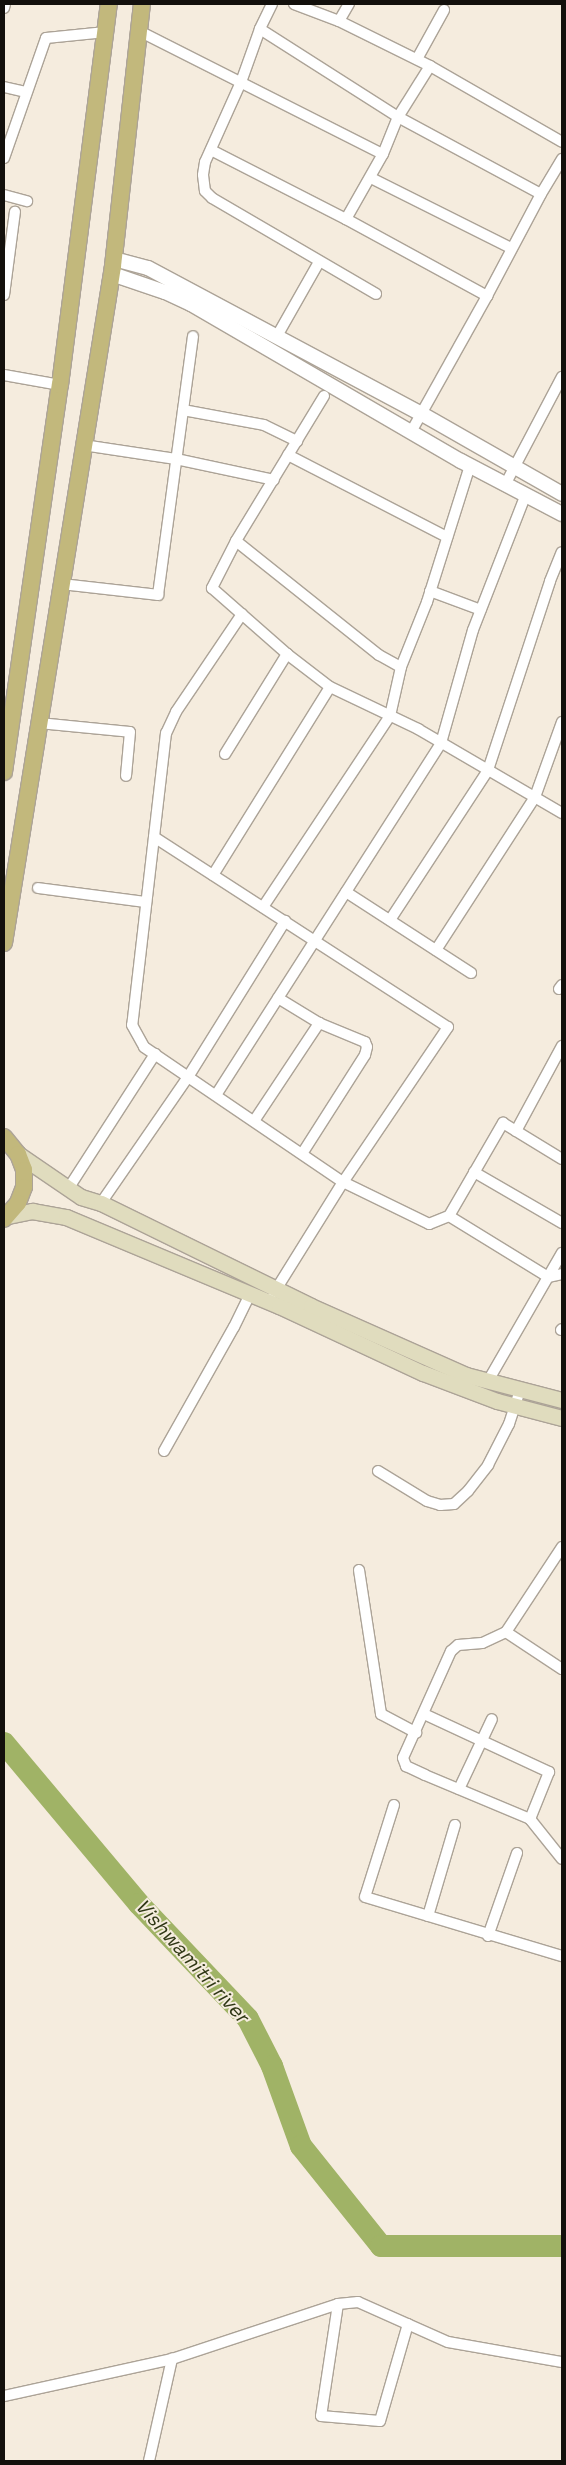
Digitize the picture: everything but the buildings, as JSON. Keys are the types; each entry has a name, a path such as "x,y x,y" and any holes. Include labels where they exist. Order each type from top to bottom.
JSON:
{"main road":[{"path":"4,772 60,385 109,4"},
{"path":"4,944 113,266 142,4"},
{"path":"4,1137 18,1154 81,1197 100,1203 311,1306 457,1371 520,1390 562,1400"},
{"path":"6,1218 18,1203 24,1187 24,1170 18,1154"},
{"path":"6,1218 32,1211 66,1217 250,1294 423,1373 497,1401 562,1418"},
{"path":"193,1271 202,1253"}],"street":[{"path":"272,4 260,29 241,82 210,150 203,175 205,190 212,198 376,294"},
{"path":"294,4 339,21 417,59 562,142"},
{"path":"339,21 349,4"},
{"path":"417,59 444,10"},
{"path":"260,29 398,118 540,194"},
{"path":"139,31 383,154"},
{"path":"4,158 46,38 106,32"},
{"path":"346,219 383,154 398,118 430,66"},
{"path":"4,87 26,92"},
{"path":"210,150 346,219 487,296"},
{"path":"411,432 487,296 540,194 562,158"},
{"path":"370,178 511,248"},
{"path":"4,195 27,201"},
{"path":"4,295 15,212"},
{"path":"277,336 319,262"},
{"path":"113,266 148,268 277,336 339,372 422,414 562,494"},
{"path":"113,266 191,304 470,466 506,483 562,514"},
{"path":"62,584 158,595 193,336"},
{"path":"4,375 60,385"},
{"path":"506,483 562,377"},
{"path":"324,396 236,541 212,588 287,654 330,687 441,743 562,813"},
{"path":"182,410 264,425 297,441"},
{"path":"83,445 176,459 274,480"},
{"path":"288,455 447,537"},
{"path":"263,907 390,716 401,667 430,591 470,466"},
{"path":"216,1095 441,743 473,630 526,494"},
{"path":"236,541 379,655 401,667"},
{"path":"390,920 488,770 550,581 562,552"},
{"path":"430,591 481,610"},
{"path":"242,614 176,712 166,733 132,1025 144,1047 343,1182 429,1224 449,1216 503,1123 562,1159"},
{"path":"225,754 287,654"},
{"path":"214,875 330,687"},
{"path":"436,950 534,797 562,722"},
{"path":"40,723 130,732 126,776"},
{"path":"154,837 448,1027 343,1182 268,1302"},
{"path":"38,888 146,902"},
{"path":"346,892 471,972"},
{"path":"100,1203 188,1076 285,921"},
{"path":"278,998 319,1023 365,1042 367,1047 365,1055 302,1154"},
{"path":"254,1121 319,1023"},
{"path":"516,1131 562,1046"},
{"path":"68,1189 154,1054"},
{"path":"474,1172 562,1223"},
{"path":"449,1216 548,1277 562,1274"},
{"path":"488,1381 562,1253"},
{"path":"164,1451 234,1327 250,1294"},
{"path":"378,1471 427,1501 440,1505 454,1504 468,1491 488,1465 509,1424 520,1390"},
{"path":"562,1547 559,1559 506,1632 482,1643 458,1644 451,1651 416,1733 405,1752 403,1762 425,1775 530,1819 562,1859"},
{"path":"359,1570 381,1714 416,1733"},
{"path":"506,1632 562,1669"},
{"path":"424,1714 549,1772 530,1819"},
{"path":"459,1790 492,1719"},
{"path":"394,1805 365,1898 488,1936 562,1956"},
{"path":"428,1916 455,1825"},
{"path":"488,1936 516,1853"},
{"path":"4,2396 172,2359 338,2304 358,2302 448,2342 562,2362"},
{"path":"338,2304 322,2416 380,2422 408,2324"},
{"path":"149,2461 172,2359"}],"waterway":[{"name":"Vishwamitri river","path":"4,1743 139,1904 248,2019 272,2066 301,2146 381,2246 562,2246"}]}
